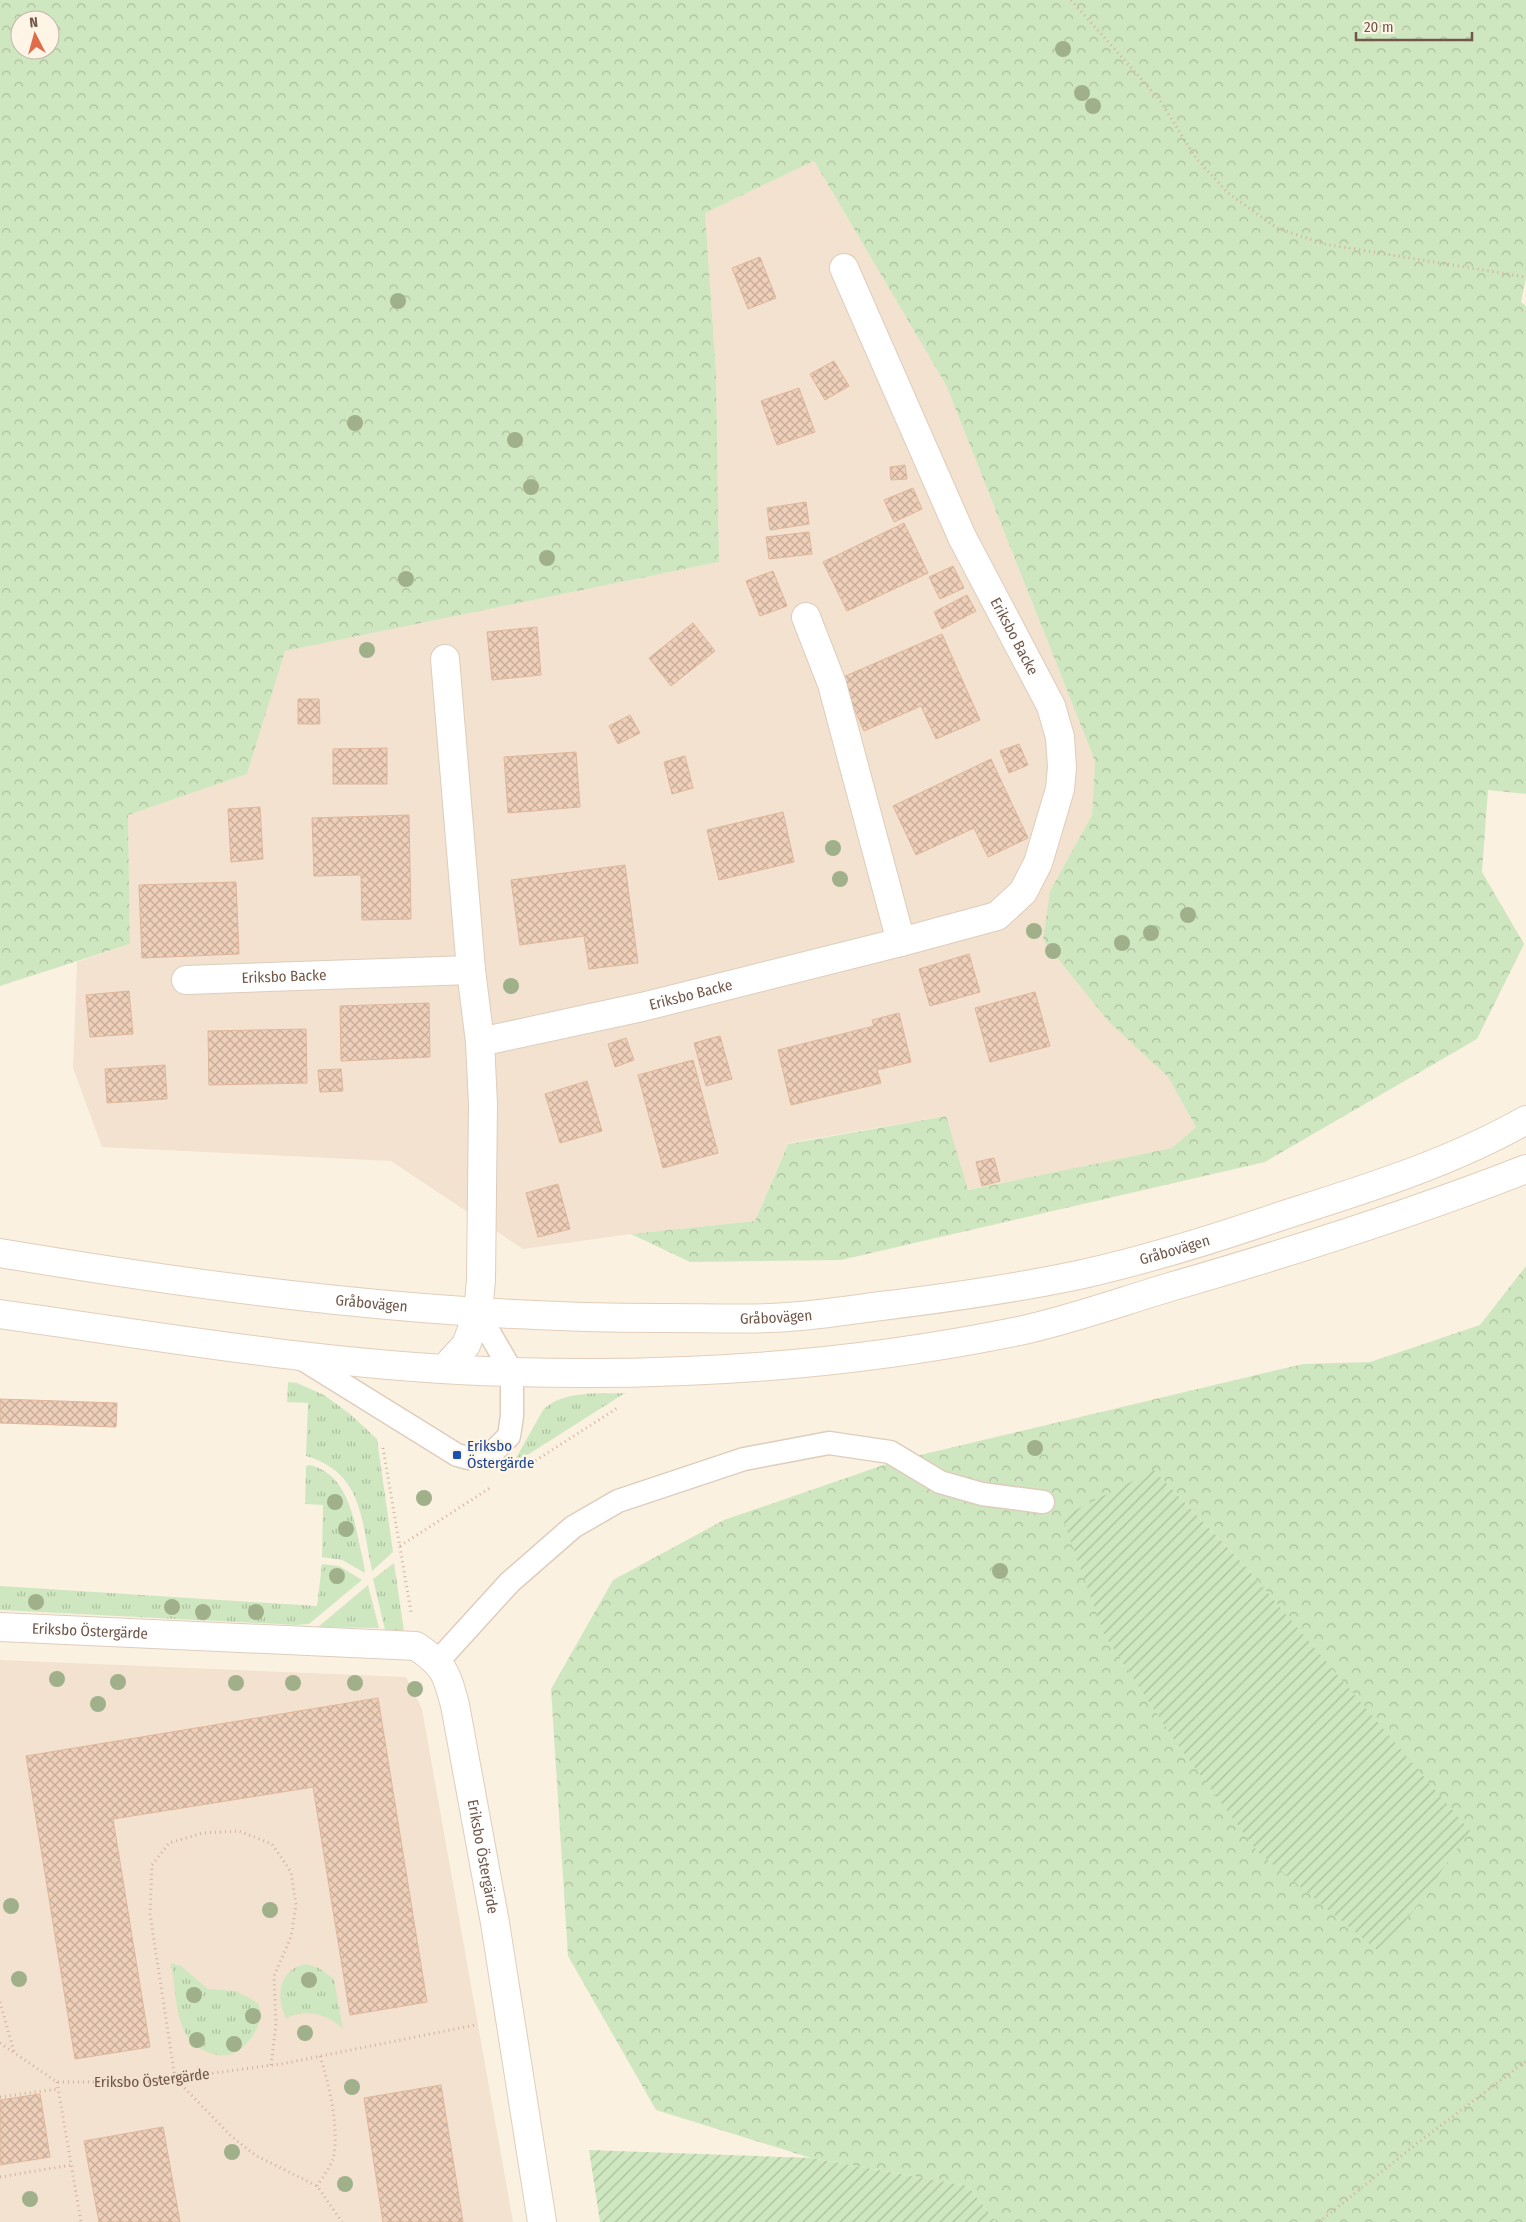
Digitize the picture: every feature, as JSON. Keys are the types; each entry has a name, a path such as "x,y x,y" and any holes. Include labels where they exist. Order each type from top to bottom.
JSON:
{"street":[{"name":"Eriksbo Backe","path":"480,1042 642,1007 997,916 1023,892 1038,863 1060,789 1062,767 1060,737 1051,706 962,537 844,268"},
{"path":"806,617 832,684 901,942"},
{"path":"444,1369 466,1345 478,1313 481,1280 483,1104 480,1042 471,970 445,659"},
{"name":"Eriksbo Backe","path":"186,980 471,970"},
{"name":"Gråbovägen","path":"0,1253 113,1272 268,1291 478,1313 628,1318 787,1318 935,1299 1080,1274 1225,1235 1345,1196 1425,1168 1526,1120"},
{"path":"0,1314 299,1357 444,1369 512,1372 634,1373 765,1365 921,1349 1024,1330 1290,1253 1438,1204 1526,1169"},
{"name":"Eriksbo Östergärde","path":"0,1627 427,1653 448,1679 455,1705 495,1923 542,2222"}],"lane":[{"path":"299,1357 457,1455 468,1458 486,1455 494,1451 509,1436 512,1416 512,1372 478,1313"},
{"path":"427,1653 574,1528 618,1501 744,1459 829,1443 890,1452 940,1482 982,1494 1043,1502"}],"path":[{"path":"1071,0 1159,99 1196,158 1228,194 1277,228 1324,244 1526,277"},
{"path":"382,1444 400,1546 427,1653"},
{"path":"400,1546 496,1485"},
{"path":"271,2065 276,2024 274,1976 291,1938 296,1905 291,1872 272,1844 239,1831 203,1834 169,1843 152,1865 150,1914 175,2078 231,2136 255,2155 317,2186 342,2222"},
{"path":"0,2002 14,2053"},
{"name":"Eriksbo Östergärde","path":"57,2082 146,2082 271,2065 466,2026 511,2020"},
{"path":"0,2043 57,2082 81,2222"},
{"path":"317,2186 333,2160 334,2136 331,2091 320,2056"},
{"path":"1319,2222 1419,2142 1526,2061"},
{"path":"0,2097 58,2089"},
{"path":"0,2177 71,2165"}],"shaded area":[{"path":"814,161 946,385 1095,761 1092,815 1050,891 1109,1022 1168,1077 1196,1127 1172,1148 967,1190 945,1116 788,1143 755,1221 631,1234 523,1249 391,1161 102,1147 73,1068 77,962 130,944 128,815 247,774 284,651 719,562 716,370 705,213"},
{"path":"0,1660 406,1677 422,1709 513,2222 0,2222"}],"green space":[{"path":"0,0 1526,0 1526,278 1521,302 1526,306 1526,794 1488,790 1482,872 1524,944 1477,1039 1265,1162 841,1260 690,1262 631,1234 755,1221 788,1144 946,1116 968,1190 1172,1148 1196,1127 1168,1077 1109,1022 1043,940 1050,891 1092,815 1095,761 946,385 814,161 705,213 716,370 719,562 285,651 247,774 128,815 130,944 0,986"},
{"path":"1526,1266 1526,2222 996,2222 968,2186 811,2158 656,2110 568,1956 551,1689 613,1580 724,1520 895,1461 1303,1364 1370,1362 1480,1325","holes":["1154,1470 1245,1566 1350,1691"]},
{"path":"288,1382 297,1383 324,1395 350,1414 377,1439 393,1552 372,1571 362,1517 357,1501 339,1474 325,1464 306,1456 308,1403 287,1402"},
{"path":"625,1393 521,1459 516,1458 543,1410 551,1404 561,1399 582,1394"},
{"path":"309,1465 321,1469 331,1476 345,1495 354,1518 365,1573 342,1560 322,1557 323,1505 305,1504 306,1466"},
{"path":"1154,1470 1245,1566 1470,1831 1382,1954 1258,1852 1175,1741 1104,1634 1062,1517"},
{"path":"394,1563 404,1631 385,1630 373,1579"},
{"path":"322,1564 339,1566 362,1580 309,1624 296,1625 0,1610 0,1586 317,1606"},
{"path":"368,1585 379,1628 318,1627"},
{"path":"171,1963 181,1966 208,1989 236,1991 258,2003 260,2010 259,2024 247,2043 236,2052 229,2055 221,2055 206,2052 193,2043 184,2031 181,2023"},
{"path":"306,1964 319,1968 334,1979 343,2029 330,2019 316,2014 301,2014 286,2018 280,1993 282,1985 290,1971"},
{"path":"589,2150 811,2158 968,2186 996,2222 600,2222"}],"building":[{"path":"760,257 776,298 748,309 732,268"},
{"path":"834,361 849,386 825,400 810,374"},
{"path":"799,388 815,432 777,445 761,401"},
{"path":"905,465 907,479 891,480 890,467"},
{"path":"913,488 922,509 894,522 884,500"},
{"path":"806,502 809,524 770,530 767,508"},
{"path":"904,523 928,573 847,611 823,562"},
{"path":"809,532 812,554 769,559 766,537"},
{"path":"953,566 964,588 940,599 929,577"},
{"path":"773,571 787,606 760,616 746,581"},
{"path":"967,595 976,611 942,629 934,612"},
{"path":"693,623 715,651 671,686 649,658"},
{"path":"537,627 541,675 492,680 487,632"},
{"path":"942,634 980,720 936,739 921,706 864,731 841,678"},
{"path":"298,699 319,699 320,724 298,724"},
{"path":"630,715 640,733 618,744 609,726"},
{"path":"1019,744 1028,765 1009,773 1000,751"},
{"path":"387,748 387,784 333,784 333,749"},
{"path":"576,752 580,807 508,813 504,757"},
{"path":"685,756 693,788 672,794 664,762"},
{"path":"991,759 1028,838 988,857 974,828 916,855 893,806"},
{"path":"260,807 263,859 231,862 228,809"},
{"path":"783,812 794,862 719,880 707,830"},
{"path":"409,815 411,919 362,920 361,875 314,876 312,818"},
{"path":"625,865 638,963 589,969 584,936 520,945 511,880"},
{"path":"236,882 239,954 142,958 139,885"},
{"path":"969,954 980,992 930,1006 919,969"},
{"path":"129,991 133,1034 90,1037 86,995"},
{"path":"1035,992 1050,1046 990,1062 975,1008"},
{"path":"429,1003 430,1057 341,1061 340,1006"},
{"path":"899,1013 911,1062 877,1070 881,1083 791,1105 778,1050 874,1026 872,1020"},
{"path":"306,1029 307,1083 209,1085 208,1031"},
{"path":"720,1036 732,1079 706,1086 694,1043"},
{"path":"626,1038 634,1060 615,1067 608,1044"},
{"path":"693,1060 718,1153 663,1168 638,1075"},
{"path":"165,1065 167,1099 107,1103 105,1069"},
{"path":"341,1069 343,1091 320,1092 318,1070"},
{"path":"587,1081 602,1131 560,1143 545,1094"},
{"path":"994,1158 1000,1181 982,1186 976,1162"},
{"path":"558,1184 570,1229 538,1237 526,1193"},
{"path":"0,1399 117,1403 116,1427 0,1423"},
{"path":"378,1698 427,2002 350,2015 313,1787 113,1819 150,2047 75,2059 26,1756"},
{"path":"441,2085 463,2222 383,2222 364,2098"},
{"path":"40,2094 50,2157 0,2165 0,2100"},
{"path":"163,2127 180,2222 99,2222 84,2141"}],"place":[{"name":"Eriksbo Östergärde","path":"457,1455"}]}
